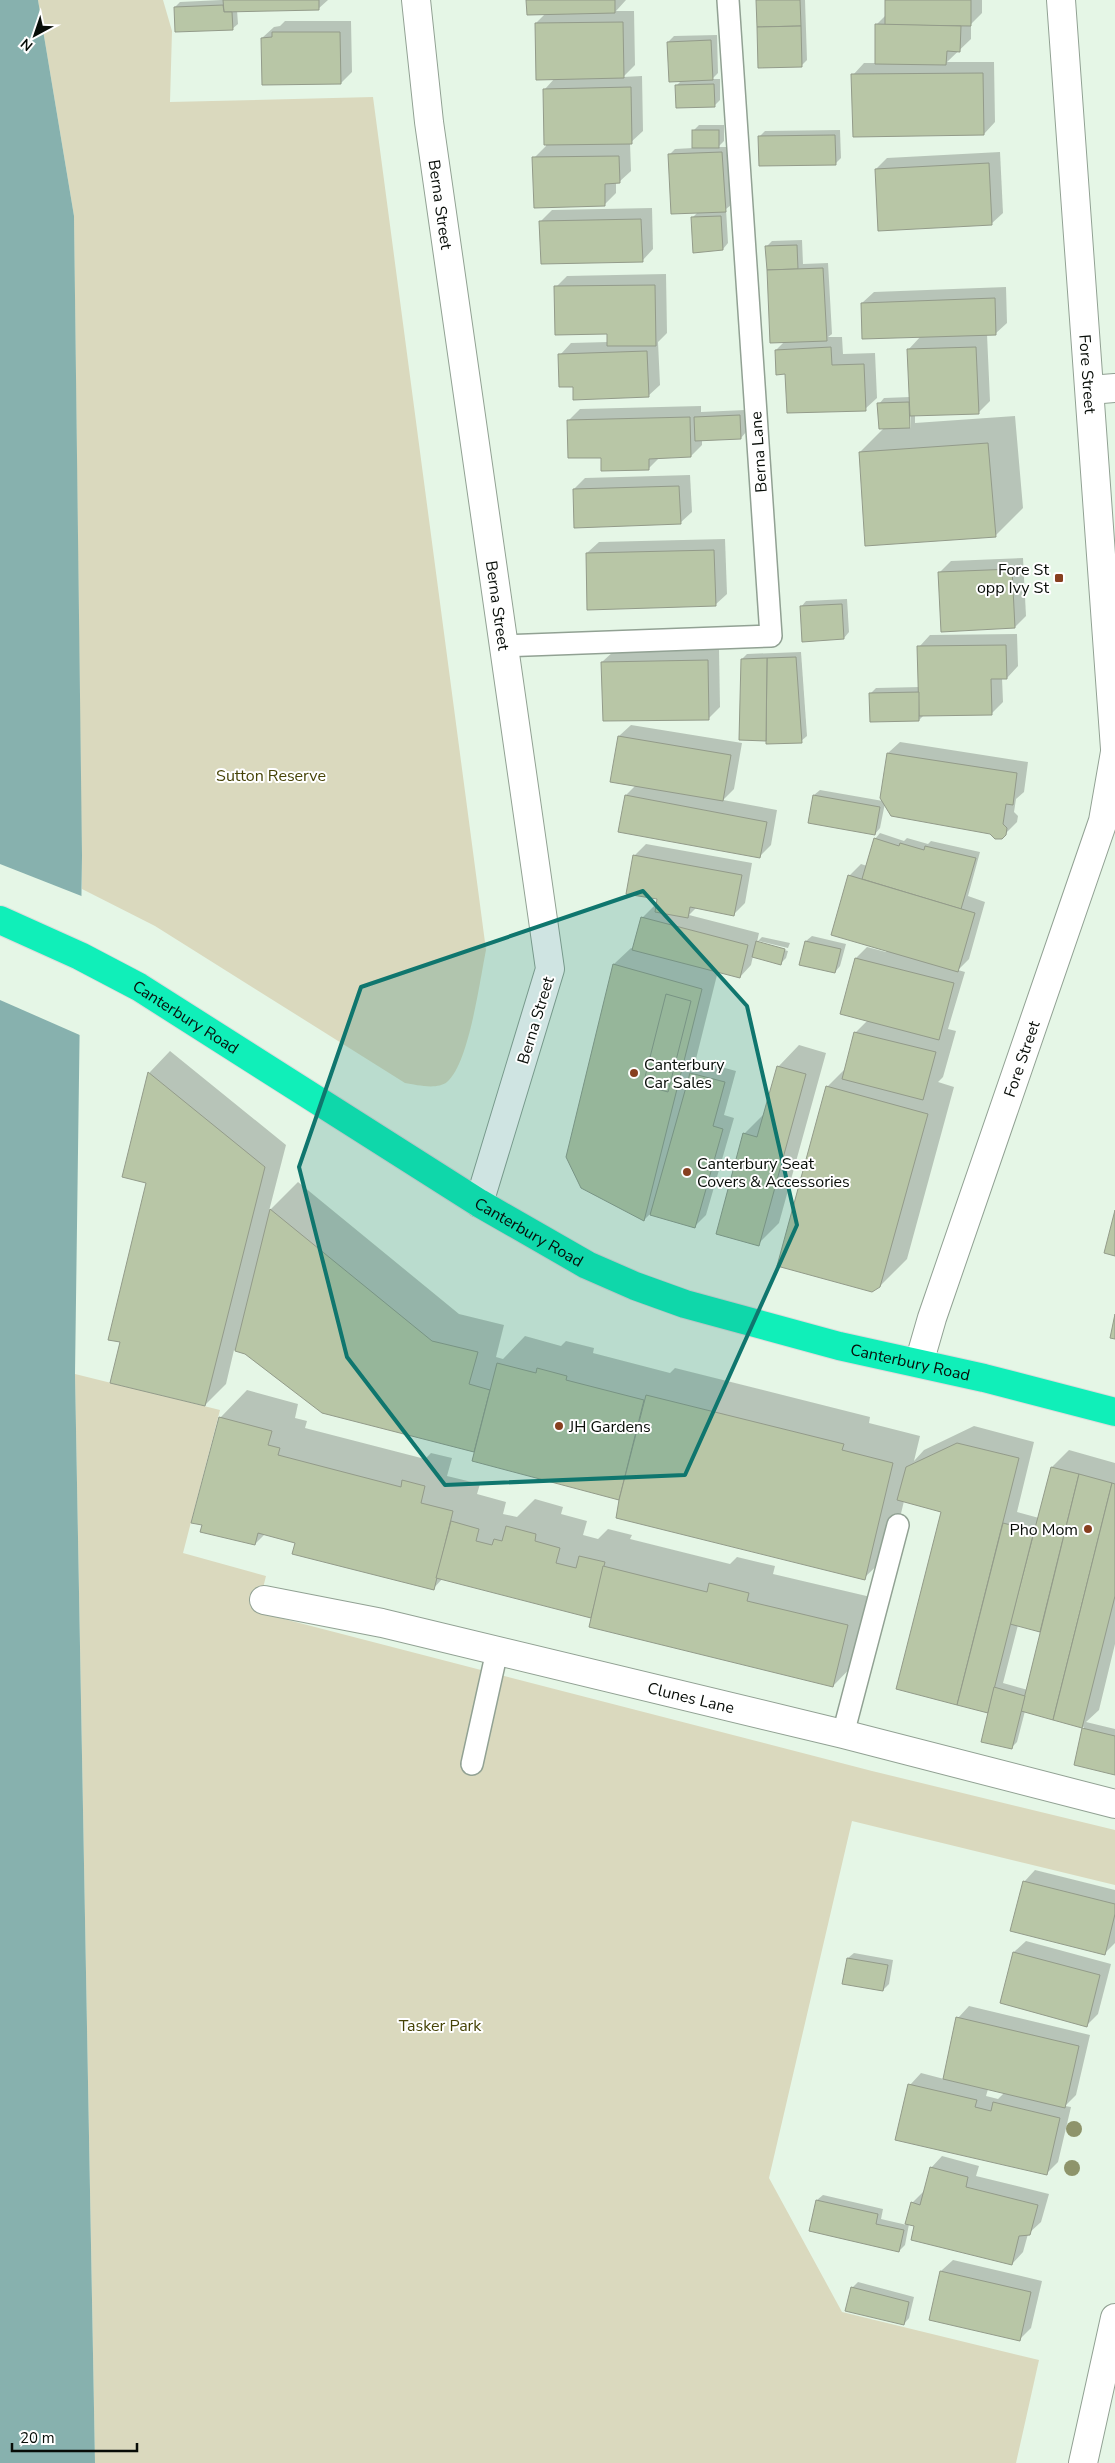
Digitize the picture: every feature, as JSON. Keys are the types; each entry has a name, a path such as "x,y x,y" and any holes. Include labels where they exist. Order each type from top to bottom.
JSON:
{"highway":[{"name":"Canterbury Road","path":"0,920 80,956 147,992 479,1203 588,1265 685,1304 846,1348 919,1363 1115,1412"}],"street":[{"name":"Berna Street","path":"416,0 429,122 550,969 479,1203"},
{"name":"Fore Street","path":"919,1363 932,1318 1103,821 1115,750 1102,389 1061,0"},
{"name":"Clunes Lane","path":"264,1600 382,1623 843,1734 1115,1804"},
{"path":"1082,2463 1115,2318"}],"lane":[{"name":"Berna Lane","path":"503,646 771,636 728,0"},
{"path":"843,1734 898,1525"},
{"path":"472,1764 497,1651"}],"highlighted area":[{"path":"643,891 747,1006 797,1225 685,1475 445,1485 347,1357 299,1167 361,987"}],"green space":[{"name":"Sutton Reserve","path":"38,0 163,0 172,31 170,102 373,97 486,950 477,1000 462,1058 447,1082 438,1086 405,1083 155,926 82,889 74,216"},
{"name":"Tasker Park","path":"75,1374 220,1410 183,1553 266,1576 257,1612 872,1771 1115,1830 1115,1885 852,1821 769,2178 842,2312 1039,2360 1016,2463 95,2463"}],"water":[{"path":"0,0 38,0 74,216 82,855 75,1374 95,2463 0,2463"}],"pier":[{"path":"0,864 84,897 82,1036 0,1000"}],"building":[{"path":"223,0 319,0 319,10 224,12"},
{"path":"526,0 615,0 615,13 527,15"},
{"path":"756,0 800,0 801,26 757,27"},
{"path":"885,0 971,0 971,26 885,25"},
{"path":"223,5 224,12 232,12 233,30 175,32 174,7"},
{"path":"623,22 624,78 536,80 535,23"},
{"path":"875,24 961,26 960,52 947,51 946,65 875,64"},
{"path":"801,26 802,67 758,68 757,27"},
{"path":"272,32 340,32 341,84 262,85 261,38 272,37"},
{"path":"711,40 713,80 669,82 667,42"},
{"path":"983,73 984,135 853,137 851,74"},
{"path":"714,84 715,107 676,108 675,85"},
{"path":"631,87 632,144 544,145 543,89"},
{"path":"692,130 719,130 719,148 692,148"},
{"path":"835,135 836,165 759,166 758,136"},
{"path":"722,152 726,212 671,214 668,154"},
{"path":"619,156 620,183 605,184 605,206 534,208 532,157"},
{"path":"989,163 992,225 878,231 875,169"},
{"path":"721,216 723,250 693,253 691,217"},
{"path":"641,219 643,262 541,264 539,221"},
{"path":"797,245 798,269 767,270 765,246"},
{"path":"823,268 827,341 770,343 767,270"},
{"path":"655,285 656,346 607,346 607,334 555,335 554,286"},
{"path":"995,298 996,335 862,339 861,303"},
{"path":"831,347 832,365 864,364 866,411 787,413 785,374 776,375 775,350"},
{"path":"976,347 979,414 910,416 907,349"},
{"path":"647,351 649,397 573,400 573,387 559,387 558,354"},
{"path":"909,402 910,428 879,429 877,403"},
{"path":"740,415 741,439 695,441 694,417"},
{"path":"690,417 691,457 649,459 649,470 601,471 601,458 568,458 567,420"},
{"path":"988,443 996,537 865,546 859,452"},
{"path":"679,486 681,524 574,528 573,489"},
{"path":"714,550 716,606 587,610 586,553"},
{"path":"1012,569 1015,628 941,632 938,572"},
{"path":"842,604 844,639 802,642 800,606"},
{"path":"1006,645 1007,679 991,679 992,715 919,716 917,646"},
{"path":"796,657 802,743 766,744 767,658"},
{"path":"767,658 766,741 739,740 741,659"},
{"path":"708,660 709,720 603,721 601,662"},
{"path":"919,692 919,721 870,722 869,693"},
{"path":"618,736 731,755 723,801 610,782"},
{"path":"887,753 1017,773 1013,805 1006,804 1003,824 1007,828 1006,835 1002,839 995,839 990,834 891,816 880,798"},
{"path":"625,795 767,822 760,858 618,832"},
{"path":"813,795 880,807 875,835 808,823"},
{"path":"874,838 899,846 900,843 924,850 925,846 976,858 961,909 862,879"},
{"path":"633,855 742,875 734,916 690,907 688,918 655,912 657,899 626,894"},
{"path":"848,875 975,913 958,972 831,935"},
{"path":"641,917 748,945 740,978 632,950"},
{"path":"756,941 785,949 781,965 752,957"},
{"path":"805,941 841,949 835,973 799,965"},
{"path":"855,958 954,983 939,1040 840,1014"},
{"name":"Canterbury Car Sales","path":"613,964 702,989 644,1221 581,1188 566,1157"},
{"path":"666,994 691,1001 668,1092 643,1085"},
{"path":"854,1032 936,1052 923,1100 842,1079"},
{"path":"777,1066 806,1074 759,1246 716,1234 743,1133 757,1137"},
{"path":"148,1072 265,1167 205,1406 110,1383 120,1342 108,1340 146,1183 122,1177"},
{"name":"Canterbury Seat Covers & Accessories","path":"690,1073 725,1082 713,1126 723,1129 695,1228 650,1215"},
{"path":"826,1086 928,1114 880,1287 872,1292 777,1266"},
{"path":"270,1209 432,1341 478,1352 469,1384 490,1390 474,1452 322,1413 245,1354 235,1351"},
{"path":"1115,1210 1115,1256 1104,1253"},
{"path":"1115,1314 1115,1339 1110,1338"},
{"name":"JH Gardens","path":"497,1363 536,1373 537,1368 567,1376 566,1380 644,1400 619,1500 472,1461"},
{"path":"646,1395 844,1444 842,1450 893,1463 865,1580 616,1518"},
{"path":"219,1417 272,1431 268,1445 280,1448 278,1455 401,1487 402,1480 425,1486 421,1503 453,1511 434,1590 292,1554 295,1543 258,1533 255,1545 200,1532 202,1525 191,1523"},
{"path":"957,1443 1019,1458 957,1705 896,1689 941,1512 897,1500 906,1467"},
{"path":"1051,1467 1079,1474 1040,1632 1010,1624"},
{"path":"1079,1474 1112,1483 1053,1720 1021,1711"},
{"path":"1112,1483 1115,1484 1115,1596 1082,1728 1053,1720"},
{"path":"451,1521 479,1529 476,1541 492,1545 494,1539 502,1541 506,1526 536,1534 535,1541 560,1548 556,1563 576,1568 579,1556 605,1562 591,1618 436,1578"},
{"path":"1003,1523 1034,1531 988,1713 957,1705"},
{"path":"603,1566 707,1592 709,1583 749,1593 747,1601 848,1625 833,1687 589,1627"},
{"path":"994,1687 1025,1696 1012,1749 981,1742"},
{"path":"1082,1728 1115,1736 1115,1775 1074,1765"},
{"path":"1023,1881 1115,1904 1115,1914 1105,1955 1010,1931"},
{"path":"1013,1952 1100,1975 1087,2027 1000,2003"},
{"path":"847,1958 888,1965 883,1991 842,1984"},
{"path":"956,2017 1079,2046 1065,2108 943,2079"},
{"path":"908,2084 977,2100 975,2107 991,2111 993,2102 1060,2118 1047,2175 895,2140"},
{"path":"930,2167 968,2177 966,2187 1038,2205 1030,2235 1019,2236 1012,2265 911,2240 914,2226 905,2224 911,2202 920,2205"},
{"path":"816,2200 878,2214 876,2224 904,2230 899,2252 809,2231"},
{"path":"940,2271 1031,2292 1020,2341 929,2320"},
{"path":"851,2287 909,2302 904,2325 845,2311"}],"place":[{"name":"Fore St opp Ivy St","path":"1059,578"},
{"name":"Canterbury Car Sales","path":"634,1073"},
{"name":"Canterbury Seat Covers & Accessories","path":"687,1172"},
{"name":"JH Gardens","path":"559,1426"},
{"name":"Pho Mom","path":"1088,1529"}]}
